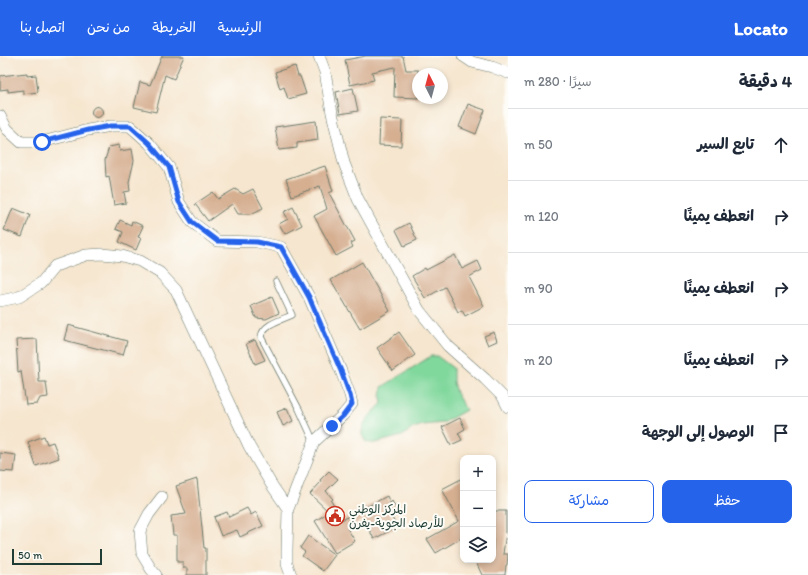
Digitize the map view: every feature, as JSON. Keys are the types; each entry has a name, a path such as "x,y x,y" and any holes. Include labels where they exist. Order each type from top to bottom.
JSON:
{"street":[{"path":"319,56 325,72 332,113 344,163 358,199 419,310 448,346 485,379 503,398 508,407"},
{"path":"463,56 472,62 508,73"},
{"path":"0,116 7,129 22,142 42,142 88,130 111,126 130,126 149,143 169,167 179,202 192,222 217,241 257,242 281,247 309,297 341,371 352,404 343,416 314,442 288,510 287,564 291,575"},
{"path":"0,301 19,297 41,283 55,266 86,254 122,256 140,261 160,273 176,290 249,446 288,510"},
{"path":"156,575 151,570 142,554 140,531 149,514 162,497"}],"lane":[{"path":"276,281 292,315 269,325 262,333 261,337 314,442"}],"green space":[{"path":"431,356 437,356 453,368 453,382 456,393 466,410 443,423 423,425 413,428 402,436 375,443 365,441 362,434 364,424 382,403 382,387"}],"building":[{"path":"162,56 184,56 174,79 165,75 156,112 134,107 140,82 150,85"},
{"path":"366,56 403,56 406,70 412,70 412,98 394,97 395,67 372,72 374,80 350,85 345,60"},
{"path":"295,66 306,94 288,99 284,87 280,89 275,72"},
{"path":"27,73 27,76 36,75 38,92 23,94 23,90 8,92 8,89 0,90 0,76"},
{"path":"353,88 358,111 340,114 336,92"},
{"path":"468,104 485,110 476,134 459,127"},
{"path":"95,107 99,107 101,108 101,116 95,117 92,114 92,110"},
{"path":"380,119 402,120 401,146 379,145"},
{"path":"316,121 318,140 297,143 297,148 279,150 275,127"},
{"path":"119,145 120,151 132,149 134,161 129,182 130,191 124,192 126,203 114,205 109,176 106,177 105,160 109,147"},
{"path":"325,166 333,191 329,193 355,241 351,243 353,247 336,256 314,216 327,209 320,186 292,196 286,179"},
{"path":"235,189 243,194 253,189 263,208 251,214 238,214 232,204 208,221 195,204 213,192 218,199"},
{"path":"293,207 302,225 285,234 279,224 288,219 284,212"},
{"path":"13,208 30,215 22,237 4,230"},
{"path":"120,220 131,225 132,221 143,226 138,237 141,238 136,250 119,242 123,232 116,229"},
{"path":"409,223 417,240 404,246 396,230"},
{"path":"455,255 462,269 478,261 482,270 469,277 484,306 465,316 462,310 458,312 445,287 425,298 412,276 425,268 426,270"},
{"path":"362,262 390,311 360,329 331,280"},
{"path":"272,297 279,313 266,319 256,318 251,306"},
{"path":"68,325 127,341 123,355 64,340"},
{"path":"399,332 415,355 393,371 377,348"},
{"path":"494,332 497,341 488,345 484,336"},
{"path":"37,339 39,382 46,382 48,397 40,398 37,404 26,405 21,371 18,372 16,340"},
{"path":"255,340 265,360 255,364 246,344"},
{"path":"287,408 293,421 283,426 277,412"},
{"path":"460,418 465,429 458,433 462,440 451,445 442,427"},
{"path":"44,436 47,444 53,442 59,458 36,466 28,442"},
{"path":"0,453 16,455 14,472 0,471"},
{"path":"329,471 338,479 326,491 333,499 331,501 342,520 387,496 390,503 392,501 397,510 390,514 397,527 374,539 364,519 347,528 355,541 335,553 315,521 329,512 310,494 321,482 320,480"},
{"path":"197,479 204,548 206,548 206,575 187,575 187,568 183,568 183,562 177,562 177,535 173,535 171,516 186,514 176,486"},
{"path":"460,480 460,539 436,553 427,539 459,521 442,489"},
{"path":"247,508 251,515 256,512 263,526 240,537 237,530 221,536 214,517 227,512 229,517"},
{"path":"496,511 506,511 506,532 503,554 508,554 505,575 482,575 476,563 496,563"},
{"path":"308,536 335,555 323,571 302,556 305,552 300,548"}],"place":[{"name":"المركز الوطني للأرصاد الجوية-يفرن","path":"335,516"}],"route":[{"path":"42,142 88,130 111,126 130,126 149,143 169,167 179,202 192,222 217,241 257,242 281,247 309,297 350,395 352,404 343,416 332,426"}]}
